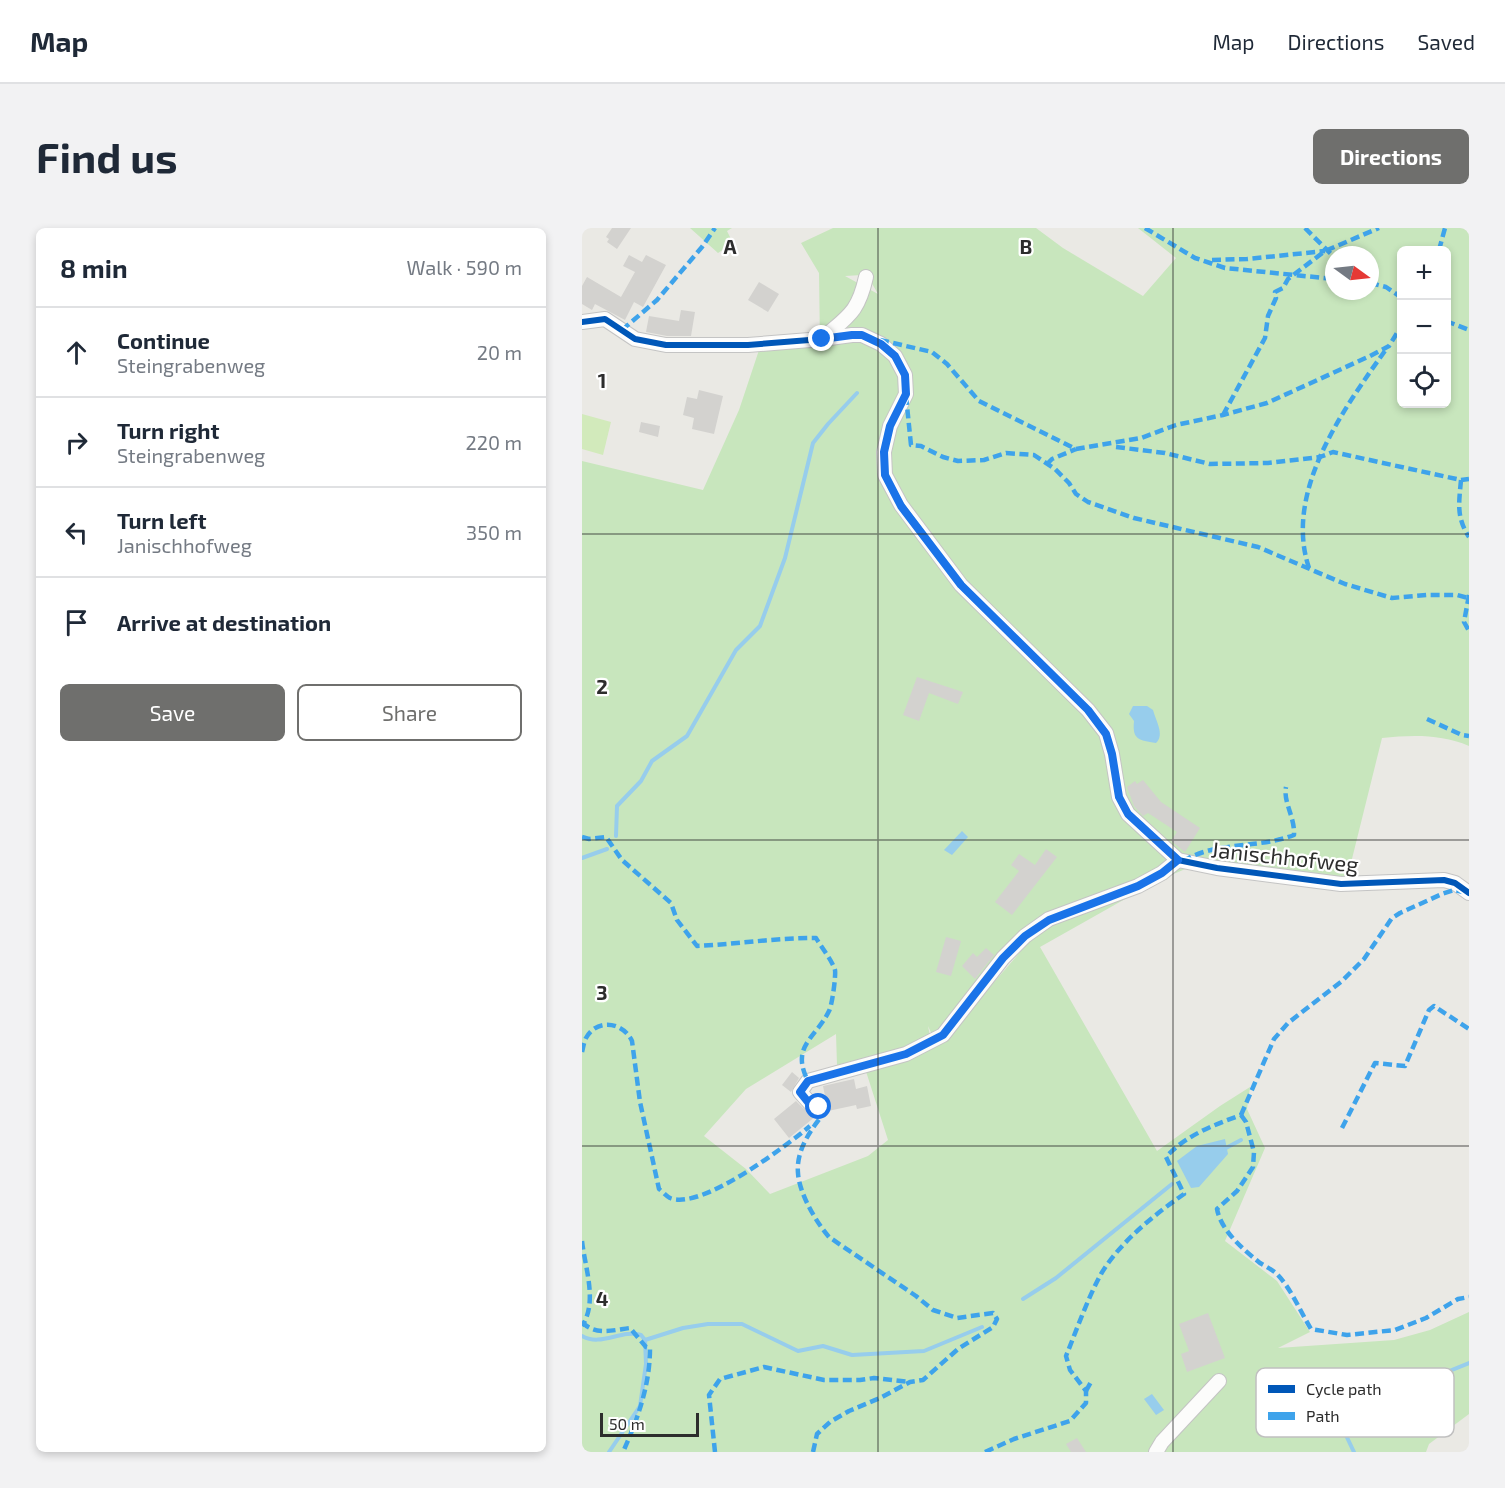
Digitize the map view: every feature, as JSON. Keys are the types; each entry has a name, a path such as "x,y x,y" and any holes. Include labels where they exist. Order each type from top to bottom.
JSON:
{"street":[{"path":"822,339 860,302 866,277"},
{"name":"Janischhofweg","path":"582,322 605,319 635,339 666,345 748,345 852,335 862,335 881,344 895,356 905,375 906,394 890,426 884,452 885,475 901,506 961,585 1088,710 1106,734 1112,754 1119,797 1128,814 1178,860 1217,868 1341,884 1444,880 1455,883 1469,893"},
{"path":"819,1107 808,1102 800,1092 808,1081 906,1054 943,1035 1003,958 1025,936 1049,920 1138,886 1162,873 1178,860"},
{"path":"1156,1452 1162,1442 1219,1381"}],"green space":[{"path":"690,228 732,228 727,231 733,243 718,253"},
{"path":"833,228 1036,228 1063,248 1143,296 1176,258 1138,228 1469,228 1469,746 1448,739 1426,736 1382,738 1347,879 1178,860 1163,872 1190,867 1157,881 1040,947 1157,1151 1250,1087 1247,1109 1265,1148 1225,1241 1277,1281 1310,1332 1278,1348 1394,1340 1430,1330 1469,1312 1469,1414 1454,1425 1454,1368 1256,1368 1256,1437 1438,1437 1429,1444 1426,1452 582,1452 582,461 703,490 739,410 759,350 820,345 819,273 801,243","holes":["862,275 870,280 878,294 845,276","1028,935 1027,944 983,995 932,1046 928,1026 934,1039","836,1034 837,1065 862,1059 888,1140 868,1156 770,1194 746,1169 704,1136 746,1089"]},
{"path":"582,414 611,422 603,455 582,449"}],"water":[{"path":"1133,706 1147,706 1153,710 1160,732 1156,743 1141,740 1136,736 1134,721 1129,714"},
{"path":"962,831 968,837 952,855 944,850"},
{"path":"1225,1139 1228,1154 1199,1187 1191,1188 1177,1161 1197,1146"},
{"path":"1152,1394 1164,1410 1156,1415 1144,1399"}],"building":[{"path":"612,228 631,228 617,249 607,242 609,239 606,237"},
{"path":"629,255 642,262 646,255 666,265 643,307 634,302 625,320 595,304 592,310 582,304 582,286 587,277 621,297 635,272 623,266"},
{"path":"759,282 779,294 768,312 748,300"},
{"path":"681,310 695,312 691,336 667,336 646,332 649,316 679,321"},
{"path":"699,390 723,396 714,434 692,429 694,418 683,415 687,397 697,399"},
{"path":"641,422 660,426 658,437 639,432"},
{"path":"917,677 963,692 958,704 929,693 919,721 903,715"},
{"path":"1143,780 1161,802 1200,828 1185,852 1171,841 1177,832 1148,813 1143,816 1134,806 1127,787 1135,781 1137,784"},
{"path":"1046,849 1057,857 1012,915 995,902 1019,871 1011,865 1019,854 1035,865"},
{"path":"946,937 961,941 951,976 936,972"},
{"path":"986,948 994,955 975,979 962,966 973,953 977,957"},
{"path":"792,1072 799,1078 791,1092 782,1085"},
{"path":"854,1079 856,1089 867,1086 871,1106 857,1109 856,1105 828,1111 823,1086"},
{"path":"796,1101 816,1116 789,1138 774,1119"},
{"path":"1208,1313 1225,1358 1187,1372 1181,1354 1189,1351 1179,1324"},
{"path":"1077,1438 1086,1452 1071,1452 1066,1444"}],"waterway":[{"path":"616,836 617,806 641,781 652,761 687,736 736,650 760,626 785,558 813,443 857,393"},
{"path":"582,858 607,849"},
{"path":"1224,1149 1241,1140"},
{"path":"1023,1299 1056,1278 1172,1184"},
{"path":"645,1340 683,1328 708,1324 742,1324 798,1351 823,1346 852,1355 924,1351 982,1327"},
{"path":"582,1336 596,1340 634,1334 641,1335 645,1340 646,1364 640,1406 609,1452"},
{"path":"1454,1369 1469,1363"},
{"path":"1347,1437 1354,1452"}],"marked path":[{"path":"622,330 657,300 715,228"},
{"path":"1145,228 1195,258 1225,268 1325,278"},
{"path":"1305,228 1325,248"},
{"path":"1223,415 1265,338 1268,316 1276,298 1275,292 1283,288 1288,279 1325,251 1379,228"},
{"path":"1440,246 1445,228"},
{"path":"1212,260 1325,251"},
{"path":"1379,285 1397,295"},
{"path":"1451,323 1469,330"},
{"path":"880,340 932,352 947,364 979,401 1076,449 1141,438 1176,425 1267,403 1389,346 1397,333"},
{"path":"1309,568 1303,539 1304,509 1311,480 1322,451 1337,423 1387,348"},
{"path":"906,396 911,445 921,446 943,457 958,461 984,460 1006,453 1034,455 1055,469 1076,494 1088,502 1134,518 1258,547 1345,584 1392,598 1427,595 1457,595 1468,598"},
{"path":"1116,447 1165,453 1210,464 1268,463 1320,457 1333,452 1461,480 1469,479"},
{"path":"1047,464 1052,459 1076,449"},
{"path":"1461,480 1460,516 1469,537"},
{"path":"1469,595 1464,622 1469,631"},
{"path":"1427,719 1469,736"},
{"path":"1183,861 1209,850 1266,842 1294,835 1286,798 1286,787"},
{"path":"582,837 589,839 606,837 622,860 671,903 677,920 697,946 816,938 834,967 835,978 829,1011 803,1051 803,1069 808,1081"},
{"path":"1241,1115 1274,1039 1288,1023 1342,981 1364,959 1392,918 1442,894 1454,890 1463,892"},
{"path":"1342,1128 1375,1063 1405,1066 1429,1010 1434,1006 1469,1029"},
{"path":"582,1052 585,1040 591,1032 603,1025 616,1026 623,1030 632,1041 640,1102 659,1189 670,1198 684,1199 702,1195 722,1186 763,1161 810,1126"},
{"path":"813,1452 817,1434 830,1422 910,1382 923,1380 958,1349 993,1327 997,1319 993,1313 957,1318 933,1310 829,1237 809,1207 801,1189 798,1173 801,1150 821,1117 819,1107"},
{"path":"1241,1115 1246,1122 1254,1152 1253,1167 1237,1191 1217,1209 1219,1217 1240,1246 1281,1279 1311,1329 1347,1335 1395,1330 1426,1318 1458,1299 1469,1297"},
{"path":"985,1452 1014,1439 1070,1421 1086,1403 1086,1391 1070,1370 1066,1356 1101,1274 1128,1240 1184,1194 1166,1157 1191,1137 1241,1115"},
{"path":"582,1241 590,1296 587,1317 582,1326"},
{"path":"582,1322 598,1331 630,1328 646,1347 650,1348 648,1375 642,1401 623,1452"},
{"path":"715,1452 709,1395 720,1379 764,1367 824,1380 874,1378 910,1382"},
{"path":"1086,1391 1092,1380"}],"cycle path":[{"path":"582,322 605,319 635,339 666,345 748,345 852,335 862,335 881,344 895,356 905,375 906,394 890,426 884,452 885,475 901,505 961,585 1088,710 1106,733 1119,797 1128,814 1178,860 1217,868 1341,884 1444,880 1455,883 1469,893"}],"route":[{"path":"819,1107 808,1102 800,1092 808,1081 906,1054 943,1035 1003,958 1025,936 1049,920 1138,886 1162,873 1178,860 1128,814 1115,783 1115,770 1106,734 1088,710 961,585 901,506 885,475 884,452 890,426 906,394 905,375 895,356 881,344 862,335 822,339"}]}
